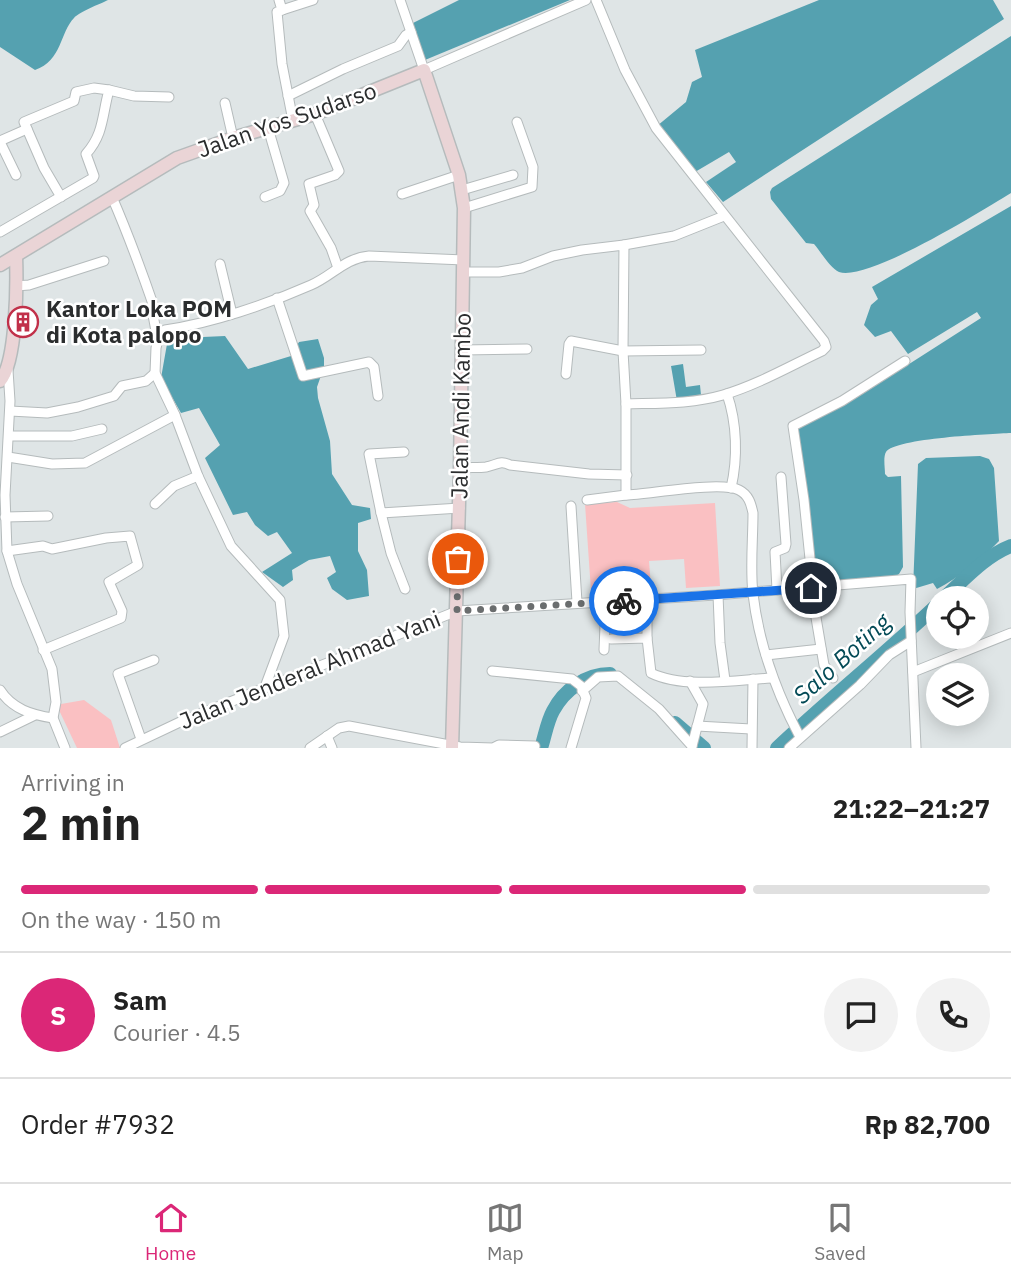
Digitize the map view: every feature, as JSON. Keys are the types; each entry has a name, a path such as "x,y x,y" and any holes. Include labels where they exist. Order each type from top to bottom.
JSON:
{"street":[{"path":"293,121 282,64 277,12 280,5 313,0"},
{"path":"400,0 424,70"},
{"name":"Jalan Yos Sudarso","path":"0,265 177,158 315,114 586,0"},
{"path":"596,0 625,71 656,128 824,341 825,347 797,363 727,394 688,402 626,404"},
{"path":"288,96 398,46 411,32"},
{"name":"Jalan Andi Kambo","path":"424,70 459,175 464,208 460,508 452,747"},
{"path":"61,197 44,168 25,121 74,101 76,92 94,88 134,96 169,97"},
{"path":"0,232 94,176 86,154 94,146 103,128 109,90"},
{"path":"225,103 233,138"},
{"path":"315,114 339,171 309,184 314,205 310,211 331,248 338,268"},
{"path":"464,208 533,187 533,167 517,122"},
{"path":"265,197 280,191 284,183 268,128"},
{"path":"16,175 0,142 27,129"},
{"path":"402,194 459,175"},
{"path":"462,190 513,175"},
{"path":"112,197 152,300 159,336"},
{"path":"265,687 284,636 280,600 231,546 198,476 175,415 155,373 154,362 159,336 165,330 232,314 315,284 358,258 369,256 499,272 582,250 674,236 724,216"},
{"path":"624,245 626,495"},
{"path":"16,256 16,286 4,375 5,400 10,411 8,457 2,494 7,551 53,679 56,702 53,718 65,748"},
{"path":"16,286 104,261"},
{"path":"220,264 232,314"},
{"path":"278,298 303,376 369,362 374,367 378,396"},
{"path":"566,374 571,341 623,351 701,350"},
{"path":"463,350 527,349"},
{"path":"834,678 827,672 821,649 793,425 842,401 905,361"},
{"path":"10,411 47,413 78,407 114,396 122,386 146,382 155,373"},
{"path":"727,394 732,415 736,464 731,488"},
{"path":"8,457 52,464 85,463 175,415"},
{"path":"9,436 72,436 102,429"},
{"path":"404,452 369,454 391,553 405,589"},
{"path":"460,468 489,467 504,462 510,465 589,474 627,475"},
{"path":"155,504 174,486 198,476"},
{"path":"777,590 775,552 784,549 786,544 782,477"},
{"path":"587,500 731,488 746,495 751,502 753,513 752,592 772,678 799,736"},
{"path":"571,506 577,602"},
{"path":"382,513 460,508"},
{"path":"5,517 48,516"},
{"path":"7,551 43,546 52,549 130,536 138,565 110,582 122,611 121,618 43,650"},
{"name":"Jalan Jenderal Ahmad Yani","path":"125,748 265,687 457,611 718,595 911,579 911,640"},
{"path":"718,595 725,680"},
{"path":"647,600 651,673 670,680 690,681 772,678"},
{"path":"604,650 606,601"},
{"path":"913,672 1011,632"},
{"path":"611,639 647,638"},
{"path":"911,640 916,748"},
{"path":"789,748 799,736 860,685 889,655 911,640"},
{"path":"766,655 821,649"},
{"path":"137,743 118,674 154,660"},
{"path":"492,671 572,679 586,698 571,748"},
{"path":"581,689 598,677 618,676 659,709 692,746"},
{"path":"752,748 753,679"},
{"path":"690,681 703,704 692,746"},
{"path":"0,690 8,701 35,715 53,718"},
{"path":"0,732 35,715"},
{"path":"310,748 339,728 349,726 452,747 536,746"},
{"path":"696,729 751,729"},
{"path":"327,736 332,748"}],"shaded area":[{"path":"617,502 630,508 715,503 720,586 686,588 684,559 649,561 651,587 591,591 585,504"},
{"path":"84,700 111,720 120,748 77,748 58,708 61,704"}],"water":[{"path":"0,0 108,0 74,18 51,60 35,70 0,47"},
{"path":"459,0 570,0 425,60 413,23"},
{"path":"819,0 993,0 1004,19 723,202 706,182 736,162 729,152 695,172 657,126 686,102 692,82 702,77 695,50"},
{"path":"1011,36 1011,193 899,256 854,272 836,270 814,244 806,243 771,199 772,188"},
{"path":"1011,206 1011,433 924,440 893,447 886,452 885,474 888,477 901,476 903,567 894,577 829,582 817,580 798,429 856,398 981,318 977,312 908,354 891,331 875,337 864,325 871,305 878,299 872,287"},
{"path":"225,336 248,369 291,356 299,342 318,339 324,367 317,387 318,398 330,441 332,474 352,505 370,508 371,519 358,523 358,551 367,570 369,596 347,600 332,589 327,578 336,572 330,556 309,560 292,570 293,580 283,587 262,572 292,553 277,532 268,536 255,525 247,512 233,515 205,458 220,445 199,408 181,413 161,378 167,344"},
{"path":"683,364 686,387 700,385 701,395 677,401 671,366"},
{"path":"980,456 989,459 994,468 999,541 970,568 946,584 935,586 933,583 913,589 918,464 926,458"}],"waterway":[{"name":"Salo Boting","path":"957,586 984,562 1011,546"},
{"name":"Salo Boting","path":"777,748 926,615"},
{"name":"Salo Boting","path":"541,748 551,715 563,696 584,680 610,674"},
{"name":"Salo Boting","path":"675,723 704,748"}],"way so far":[{"path":"458,559 457,611 624,601"}],"place":[{"name":"Kantor Loka POM di Kota palopo","path":"23,322"}],"route":[{"path":"624,601 811,588"}]}
